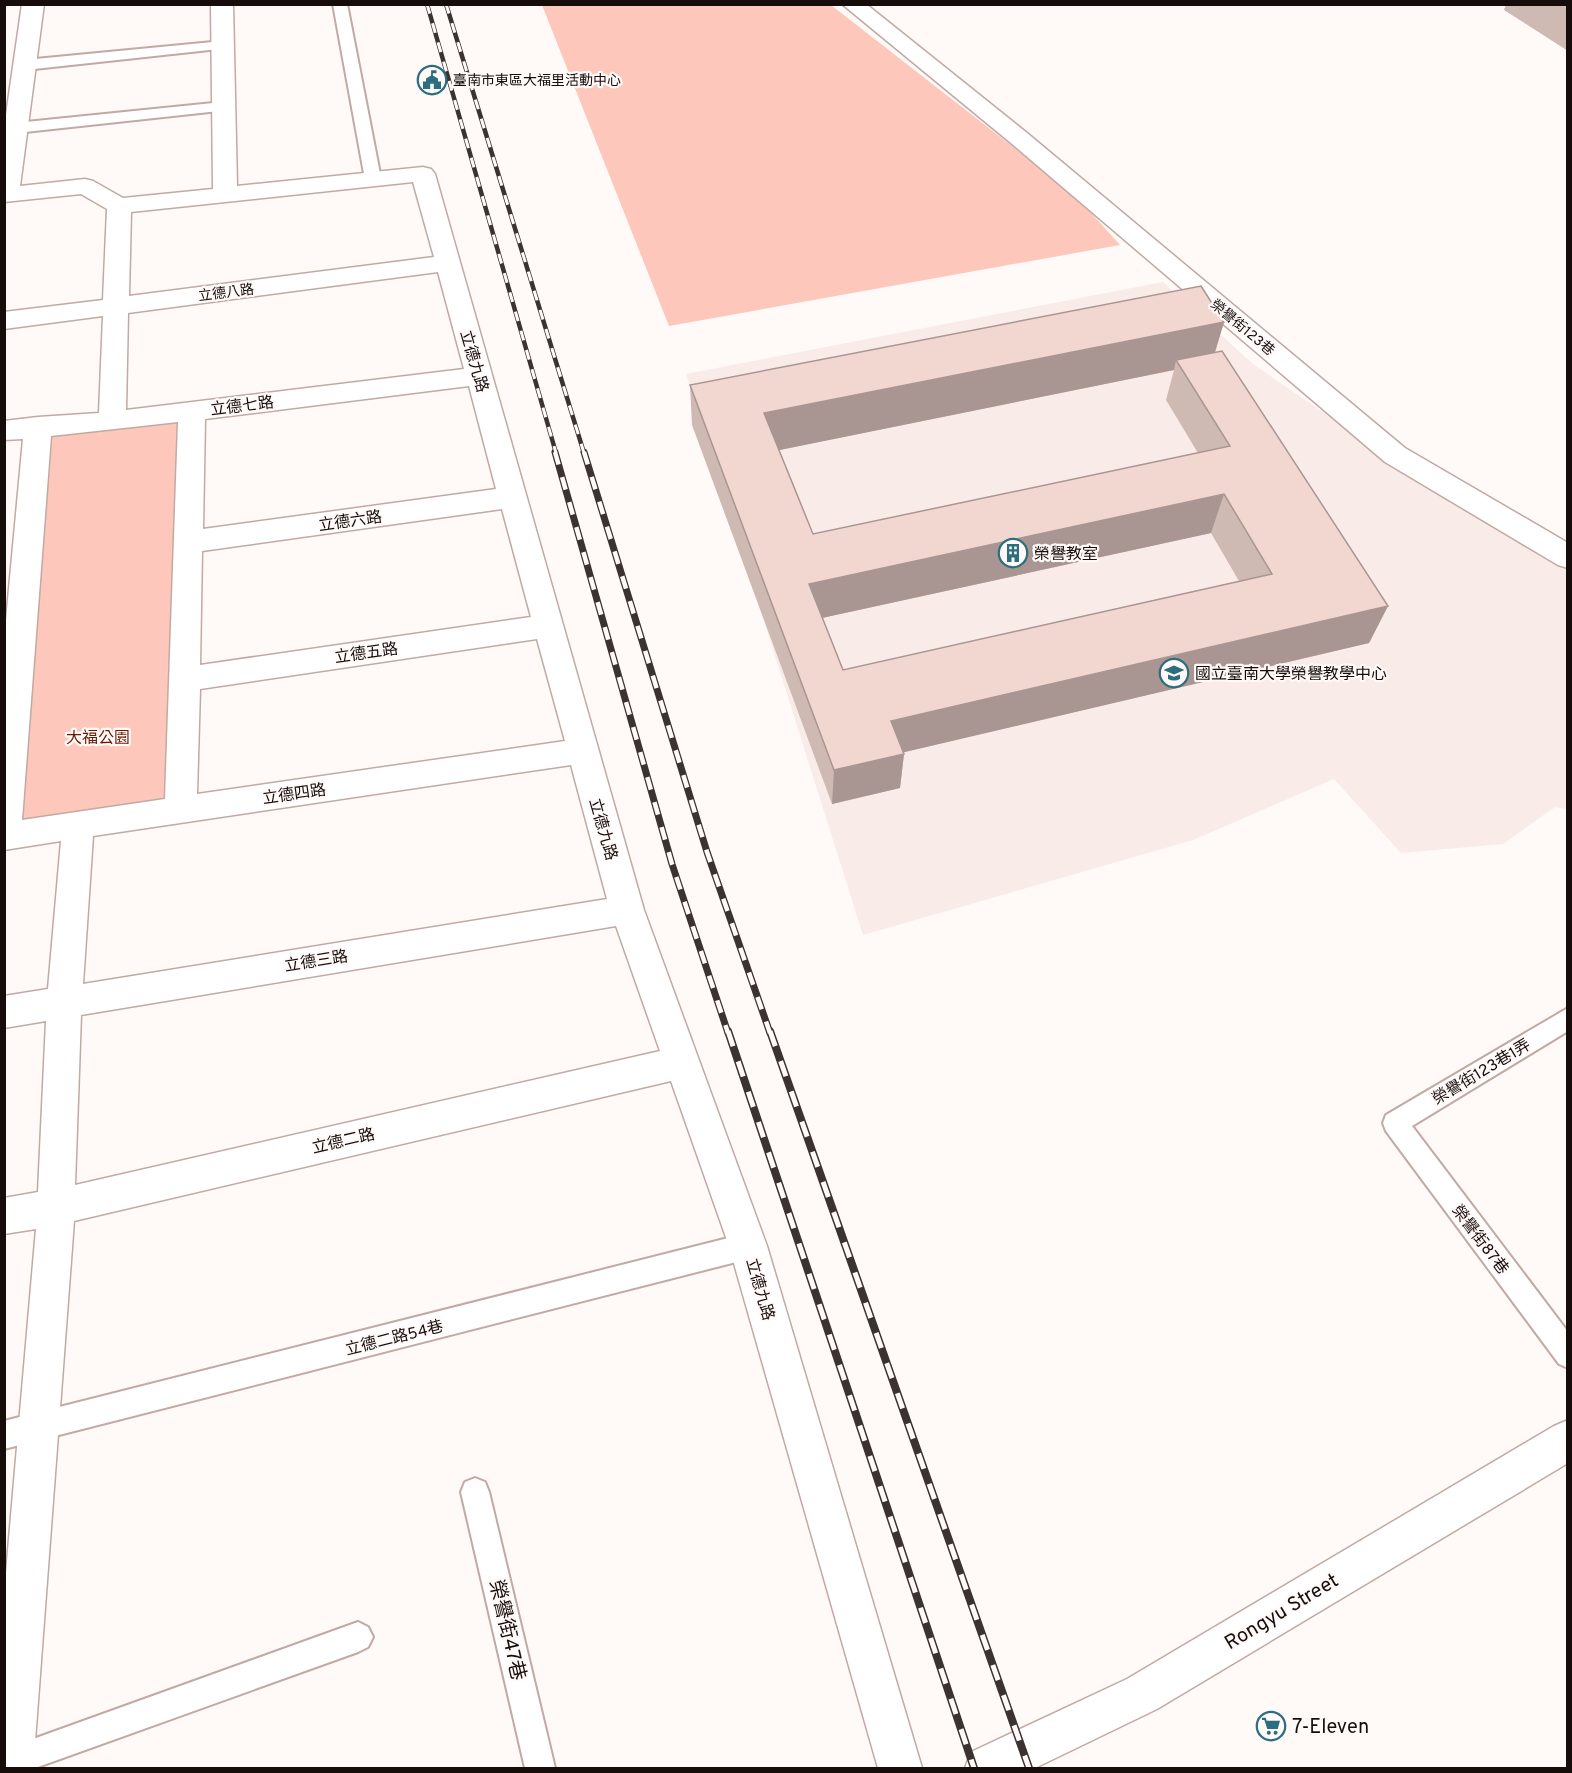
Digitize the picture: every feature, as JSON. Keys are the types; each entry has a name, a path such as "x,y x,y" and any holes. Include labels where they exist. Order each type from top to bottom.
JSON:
{"street":[{"path":"33,4 7,195 85,186 119,206 112,422"},
{"path":"222,4 225,195"},
{"name":"榮譽街123巷","path":"852,4 1019,138 1395,455 1568,557"},
{"name":"立德九路","path":"119,206 423,174 627,910 748,1246 900,1768"},
{"name":"立德八路","path":"4,321 447,263"},
{"name":"立德七路","path":"4,431 38,426 112,422 478,375"},
{"path":"181,810 192,411"},
{"path":"5,836 15,556 38,426"},
{"name":"立德六路","path":"188,542 513,497"},
{"name":"立德五路","path":"184,679 548,626"},
{"name":"立德四路","path":"5,836 583,751"},
{"path":"11,1765 22,1431 56,1207 64,1002 78,825"},
{"name":"立德三路","path":"4,1012 627,910"},
{"name":"立德二路","path":"4,1216 56,1207 682,1062"},
{"name":"Rongyu Street","path":"987,1768 1142,1694 1568,1440"}],"lane":[{"path":"340,4 373,179"},
{"path":"25,65 223,45"},
{"path":"16,128 223,107"},
{"name":"榮譽街123巷1弄","path":"1395,1123 1568,1018"},
{"name":"榮譽街87巷","path":"1395,1123 1568,1355"},
{"name":"立德二路54巷","path":"22,1431 748,1246"},
{"name":"榮譽街47巷","path":"475,1492 540,1768"},
{"path":"11,1765 358,1637"}],"shaded area":[{"name":"國立臺南大學榮譽教學中心","path":"1163,282 1253,364 1471,514 1567,567 1567,809 1555,807 1503,844 1401,853 1334,779 1193,840 863,935 686,374"}],"green space":[{"path":"542,5 831,5 1076,196 1120,245 669,326"},
{"name":"大福公園","path":"192,411 181,810 5,835 38,426"}],"building":[{"path":"1201,286 1224,322 764,413 813,534 1230,446 1176,360 1222,351 1388,606 891,721 904,754 834,770 690,385","holes":["1224,494 1272,574 843,670 809,584"]}],"railway":[{"path":"427,4 556,453"},
{"path":"446,4 584,453"},
{"path":"555,452 672,864 728,1033"},
{"path":"584,452 707,852 770,1033"},
{"path":"728,1031 974,1768"},
{"path":"770,1031 1029,1768"}],"place":[{"name":"臺南市東區大福里活動中心","path":"432,80"},
{"name":"榮譽教室","path":"1013,553"},
{"name":"國立臺南大學榮譽教學中心","path":"1174,673"},
{"name":"7-Eleven","path":"1271,1726"}]}
